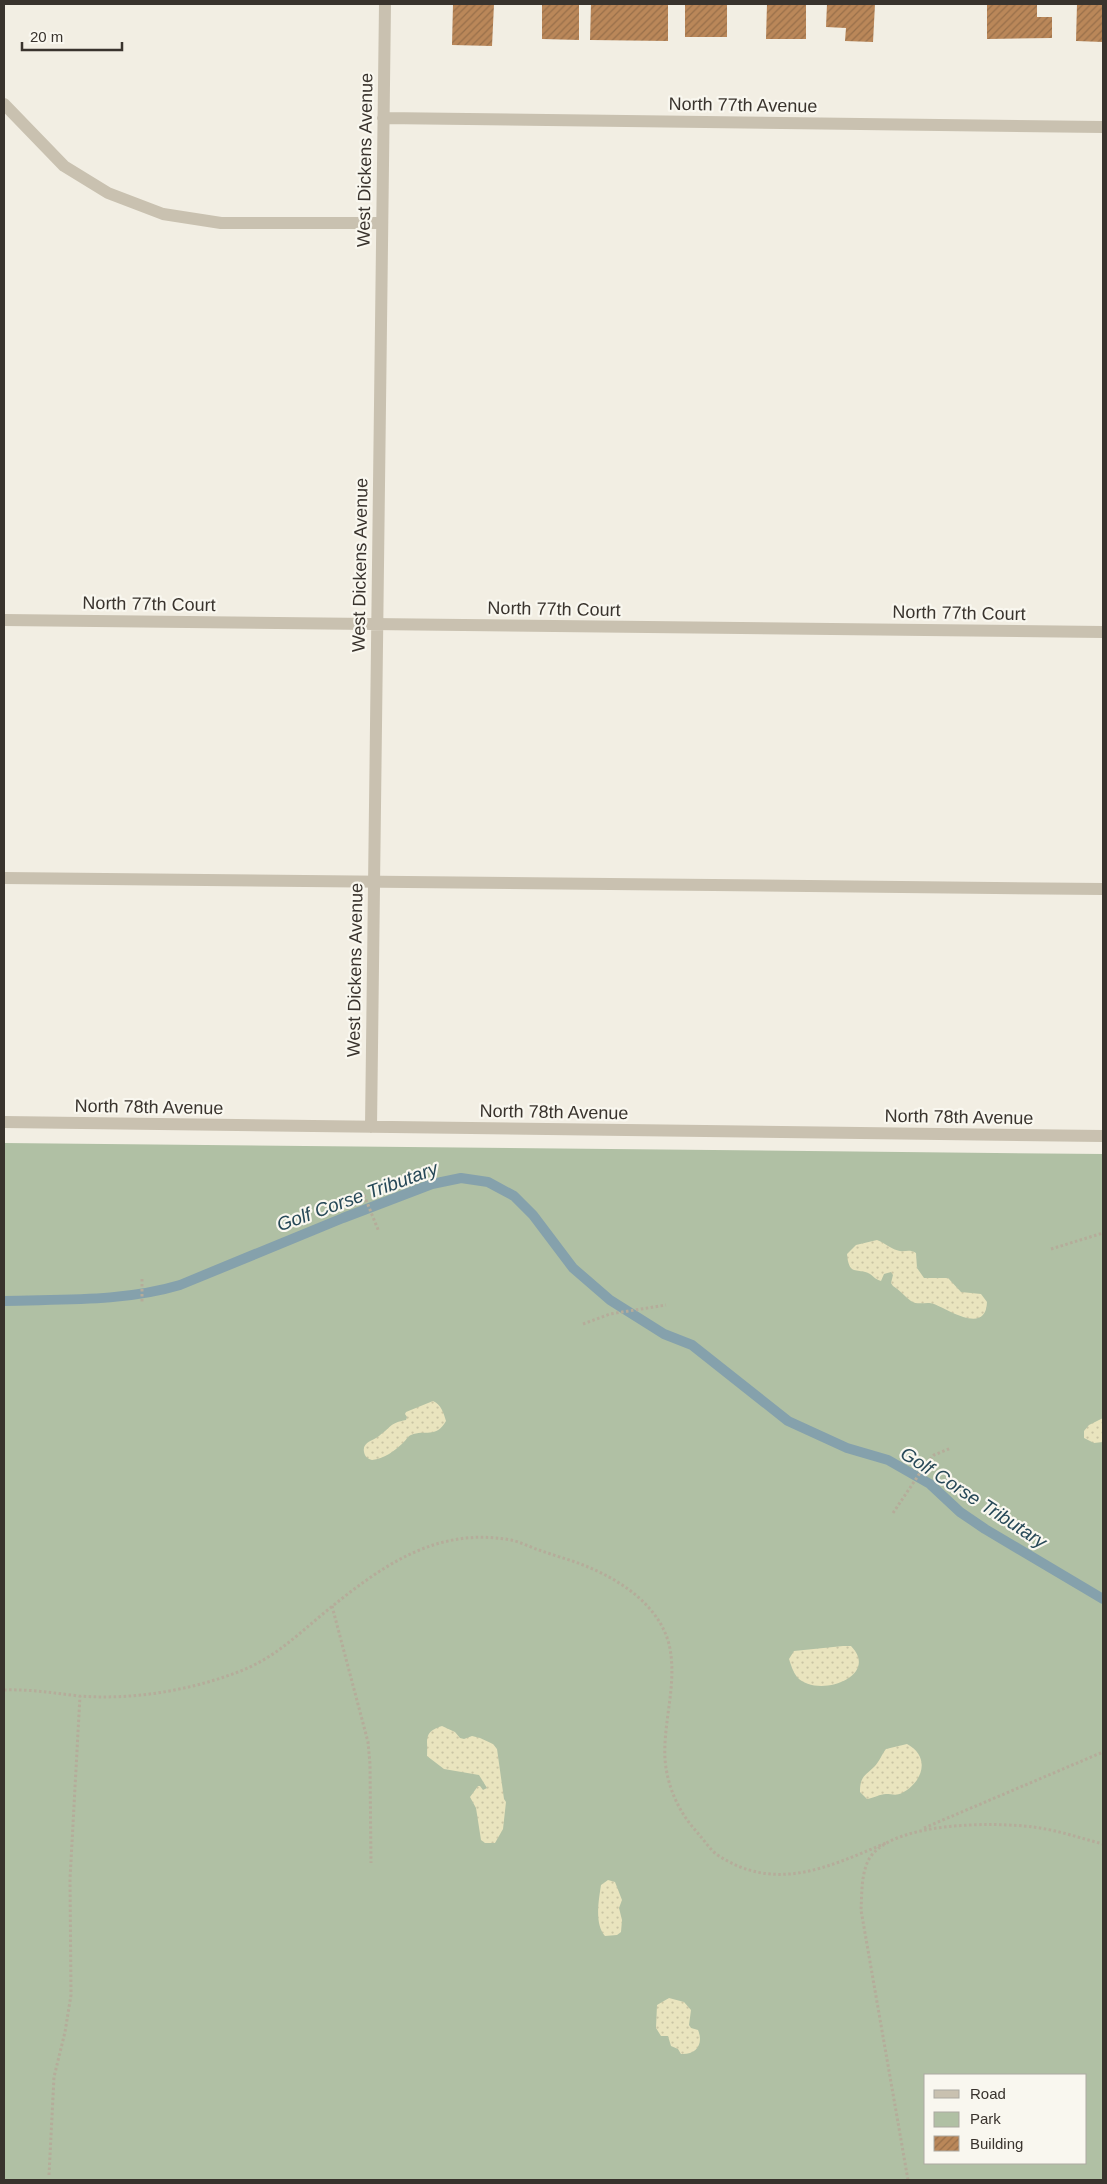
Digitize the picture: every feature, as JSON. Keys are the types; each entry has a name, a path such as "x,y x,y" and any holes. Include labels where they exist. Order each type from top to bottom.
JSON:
{"street":[{"name":"West Dickens Avenue","path":"371,1127 385,4"},
{"path":"4,104 64,166 108,193 163,214 221,223 381,223"},
{"name":"North 77th Avenue","path":"383,118 1103,127"},
{"name":"North 77th Court","path":"4,620 1103,632"},
{"path":"4,878 1103,889"},
{"name":"North 78th Avenue","path":"4,1122 1103,1136"}],"path":[{"path":"364,1195 379,1232"},
{"path":"1051,1249 1103,1234"},
{"path":"142,1279 142,1304"},
{"path":"583,1324 610,1314 666,1305"},
{"path":"893,1513 934,1455 951,1448"},
{"path":"4,1690 28,1689 80,1696 141,1696 236,1673 267,1660 367,1578 400,1558 436,1544 463,1540 511,1540 590,1568 633,1592 655,1615 668,1642 673,1674 665,1728 665,1762 671,1792 686,1821 715,1853 749,1870 773,1875 801,1874 826,1868 1103,1752"},
{"path":"332,1606 368,1742 371,1863"},
{"path":"49,2176 54,2076 65,2032 70,1995 70,1879 80,1696"},
{"path":"920,1830 958,1824 1033,1827 1103,1844"},
{"path":"886,1843 869,1860 862,1883 861,1910 908,2180"}],"green space":[{"path":"4,1143 1103,1154 1103,2180 4,2180"}],"sand":[{"path":"877,1240 897,1250 916,1253 917,1268 924,1278 948,1278 961,1292 981,1294 987,1302 985,1312 980,1317 974,1319 966,1318 934,1304 914,1302 893,1286 891,1283 893,1275 891,1272 884,1274 881,1281 870,1274 852,1269 847,1254 856,1245"},
{"path":"433,1401 436,1402 443,1412 446,1421 442,1427 434,1432 416,1433 410,1436 396,1449 381,1458 372,1460 366,1456 364,1449 366,1444 394,1424 406,1420 406,1412"},
{"path":"1103,1418 1103,1442 1094,1443 1084,1438 1084,1431 1089,1425"},
{"path":"851,1646 858,1657 858,1667 852,1675 843,1681 831,1685 818,1686 806,1683 794,1673 789,1659 794,1651"},
{"path":"442,1726 455,1732 460,1738 464,1739 472,1736 480,1738 493,1744 497,1749 506,1802 503,1829 495,1843 485,1843 481,1840 476,1808 470,1797 478,1786 483,1790 487,1788 479,1775 444,1769 427,1756 429,1734"},
{"path":"907,1744 915,1749 922,1762 919,1776 915,1783 900,1794 884,1794 867,1799 860,1792 864,1777 886,1749"},
{"path":"608,1880 615,1882 622,1900 619,1908 622,1920 621,1932 617,1935 605,1936 599,1925 598,1904 601,1885"},
{"path":"669,1998 684,2002 691,2010 689,2025 691,2028 698,2030 700,2040 695,2051 691,2053 681,2054 678,2049 671,2046 668,2036 661,2036 656,2028 657,2005"}],"building":[{"path":"453,4 494,4 492,46 452,45"},
{"path":"542,4 579,4 579,40 542,39"},
{"path":"591,4 668,4 668,41 590,40"},
{"path":"685,4 727,4 727,37 685,37"},
{"path":"767,4 806,4 806,39 766,39"},
{"path":"827,4 875,4 873,42 845,41 846,28 826,27"},
{"path":"987,4 1037,4 1037,17 1052,17 1052,38 987,39"},
{"path":"1077,4 1103,4 1103,42 1076,41"}],"waterway":[{"name":"Golf Corse Tributary","path":"4,1301 115,1297 180,1285 343,1218 432,1184 461,1178 488,1182 514,1196 533,1215 573,1268 610,1300 664,1334 692,1345 788,1421 847,1448 888,1460 930,1484 960,1512 985,1529 1103,1599"}]}
